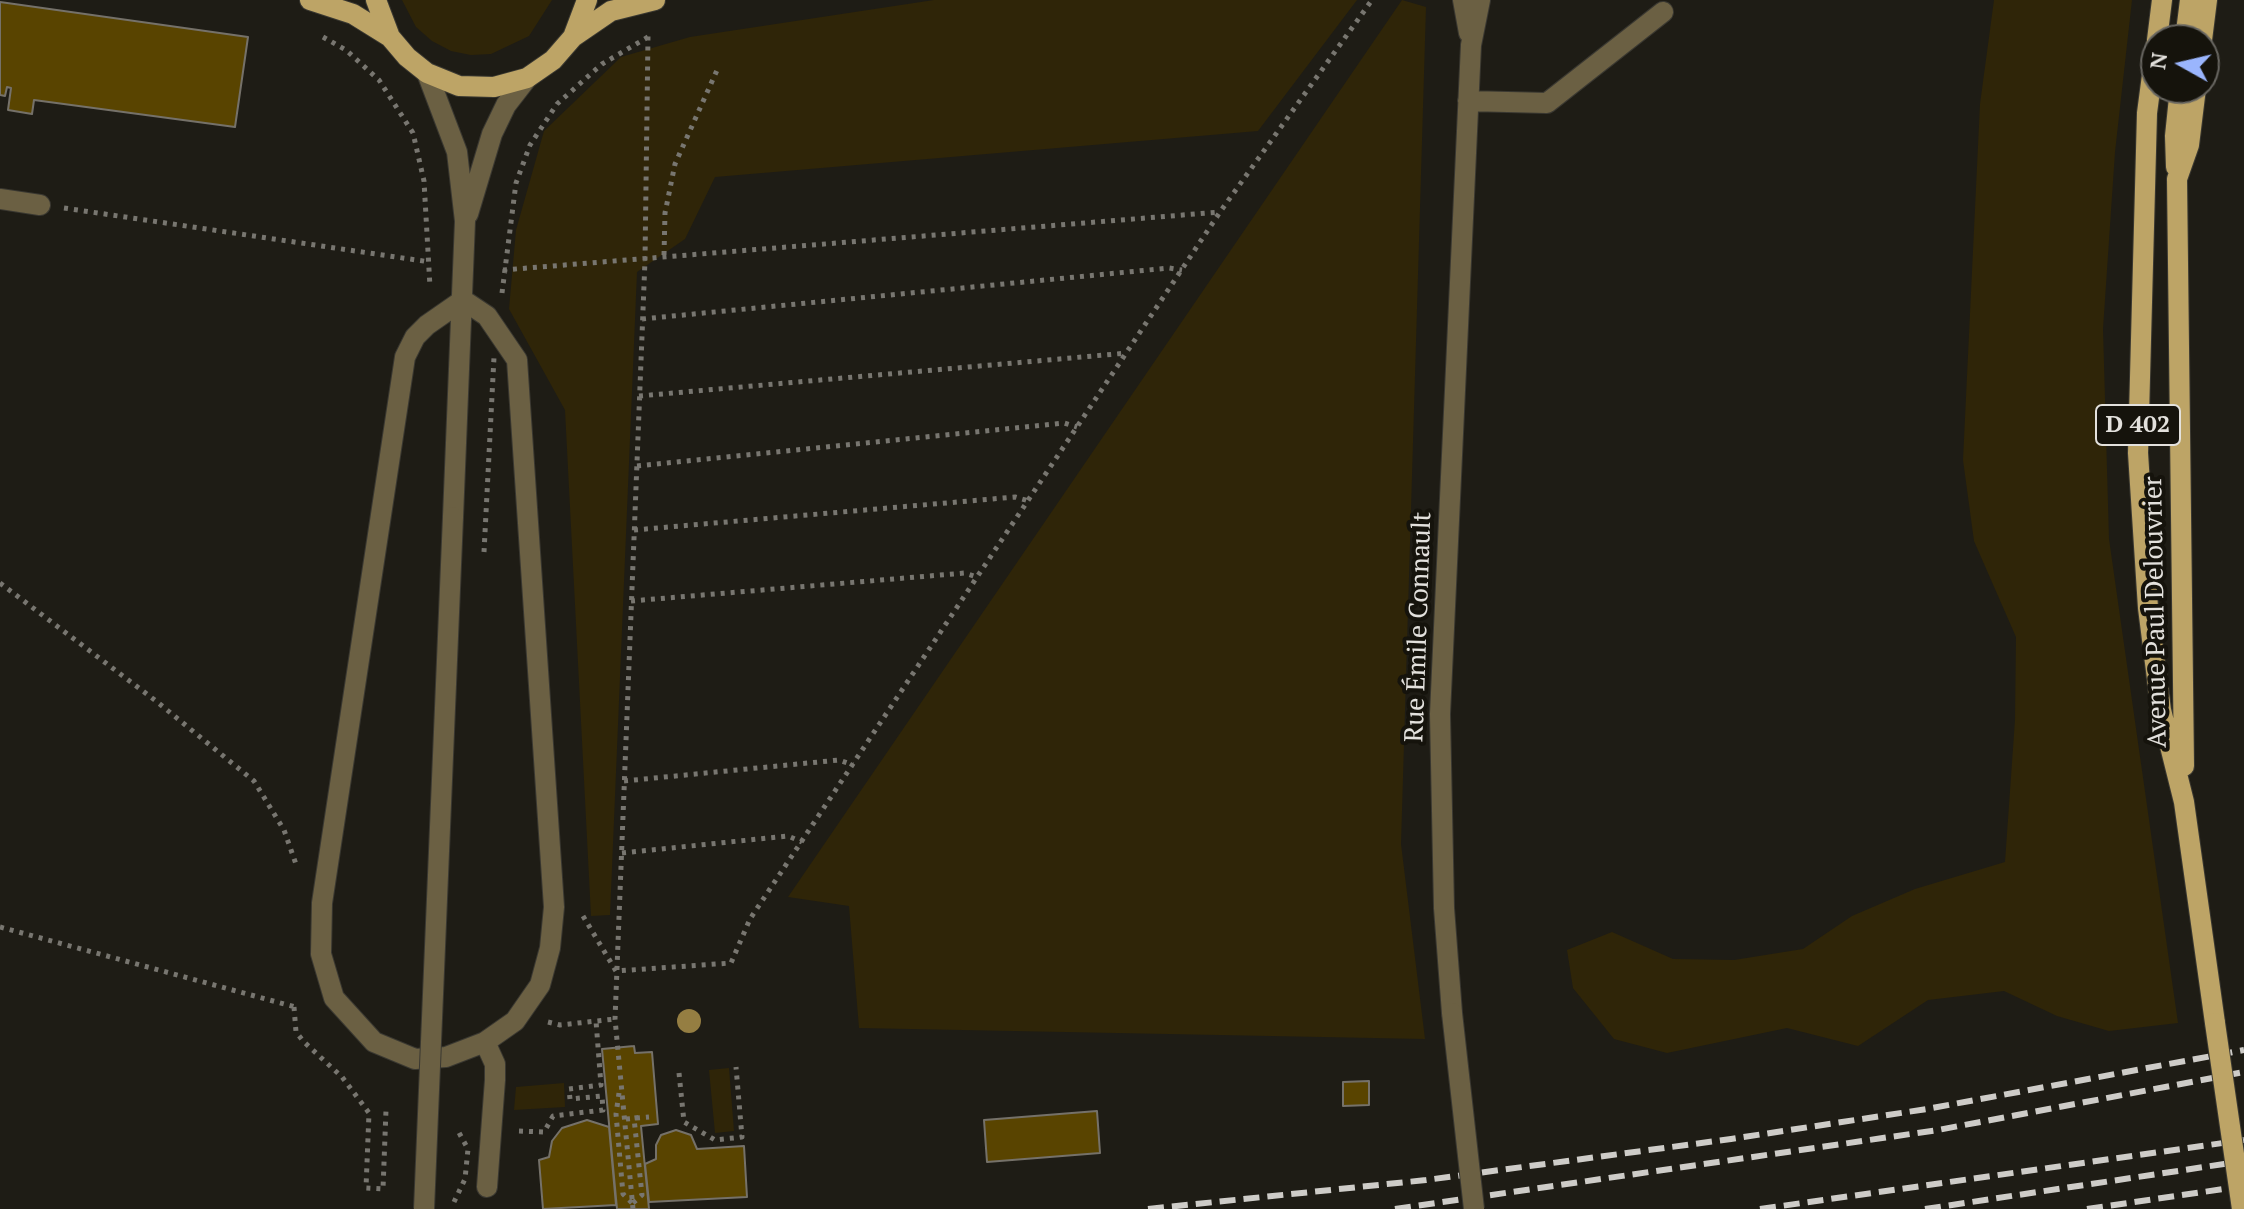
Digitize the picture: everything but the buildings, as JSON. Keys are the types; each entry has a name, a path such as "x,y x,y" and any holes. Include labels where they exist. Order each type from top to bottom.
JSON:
{"main road":[{"path":"310,0 353,14 390,37 427,73 459,86 494,87 527,78 553,60 573,37 611,11 655,0"},
{"path":"376,0 390,37"},
{"path":"573,37 587,0"},
{"name":"Avenue Paul Delouvrier","path":"2159,24 2162,0"},
{"path":"2187,24 2190,0"},
{"path":"2204,24 2207,0"},
{"name":"Avenue Paul Delouvrier","path":"2148,104 2138,453 2148,608 2161,710 2184,802 2242,1209"},
{"path":"2177,179 2175,136 2178,104"},
{"name":"Avenue Paul Delouvrier","path":"2184,802 2177,179 2189,145 2194,104"}],"street":[{"name":"Rue Émile Connault","path":"1463,0 1471,45"},
{"name":"Rue Émile Connault","path":"1474,1209 1452,1013 1444,908 1440,714 1471,45 1480,0"},
{"path":"1468,101 1547,103 1663,12"},
{"path":"424,1209 465,221 457,152 427,73"},
{"path":"465,221 492,134 506,105 527,78"},
{"path":"0,199 40,205"},
{"path":"463,300 487,316 517,360 554,907 550,948 540,985 515,1021 485,1042 446,1057 415,1059 374,1042 334,998 321,954 322,903 401,375 409,347 427,325 463,300"},
{"path":"485,1042 495,1064 487,1187"}],"path":[{"path":"616,971 731,963 750,919 977,577 1220,212 1372,0"},
{"path":"321,35 362,62 404,114 420,155 430,262 427,325"},
{"path":"496,328 516,183 530,145 557,104 602,64 648,36 645,260 615,1019 632,1206"},
{"path":"664,255 665,213 675,164 718,68"},
{"path":"40,205 430,262"},
{"path":"503,270 1220,212"},
{"path":"642,319 1169,268 1182,270"},
{"path":"639,396 1127,353"},
{"path":"637,466 1064,423 1077,427"},
{"path":"634,530 1015,497 1029,501"},
{"path":"631,601 965,573 977,577"},
{"path":"0,583 156,701 254,781 284,830 300,880"},
{"path":"624,781 839,760 853,765"},
{"path":"622,853 788,836 802,842"},
{"path":"583,916 616,971"},
{"path":"0,927 296,1008 296,1032 342,1077 369,1113 366,1188 383,1189 386,1110"},
{"path":"545,1021 560,1025 615,1019"},
{"path":"536,1131 544,1132 553,1116 603,1110 602,1096 570,1099 569,1089 601,1085 596,1021"},
{"path":"679,1073 684,1122 715,1140 742,1137 736,1067"},
{"path":"621,1086 616,1114 623,1194 632,1206"},
{"path":"632,1206 642,1195 634,1118 641,1117"},
{"path":"626,1119 649,1117"}],"shaded area":[{"path":"402,0 552,0 529,36 491,54 471,55 451,51 432,41 416,27"},
{"path":"934,0 1357,0 1258,131 715,177 685,239 637,272 610,915 591,916 565,410 509,309 516,230 544,131 621,57 690,37"},
{"path":"1402,0 1426,7 1401,844 1425,1039 859,1028 849,906 788,897"},
{"path":"1994,0 2132,0 2115,152 2103,329 2109,539 2178,1023 2109,1031 2057,1016 2004,991 1928,1000 1858,1046 1787,1028 1667,1053 1614,1039 1573,988 1567,950 1612,932 1673,959 1734,960 1803,949 1852,916 1915,889 2005,862 2015,720 2016,637 1974,541 1963,460 1980,104"},
{"path":"729,1068 734,1131 715,1133 709,1070"},
{"path":"564,1083 565,1107 514,1110 516,1087"}],"railway":[{"path":"1148,1209 1426,1180 1731,1139 1927,1109 2244,1050"},
{"path":"1395,1209 1938,1130 2244,1072"},
{"path":"1760,1209 2244,1140"},
{"path":"1925,1209 2244,1161"},
{"path":"2087,1209 2244,1186"}]}
